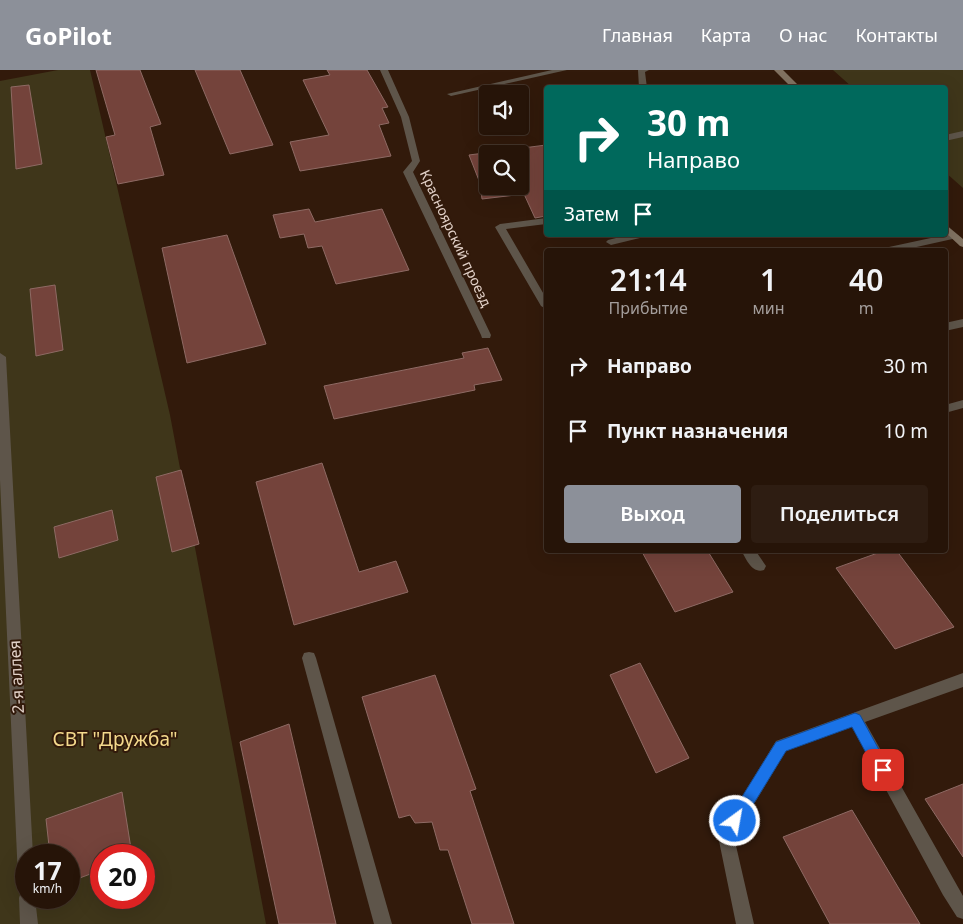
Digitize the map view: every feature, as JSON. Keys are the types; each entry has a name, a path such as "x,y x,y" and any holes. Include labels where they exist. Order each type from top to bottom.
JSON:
{"main road":[{"path":"778,70 794,85"},
{"path":"948,231 963,244"}],"street":[{"name":"Красноярский проезд","path":"384,70 405,117 416,161 408,172 486,335"},
{"path":"451,94 563,70"},
{"path":"643,85 641,71 645,70"},
{"path":"948,137 963,134"},
{"path":"544,221 500,227 544,303"},
{"path":"898,248 954,236"},
{"path":"611,242 632,237"},
{"path":"948,327 963,323"},
{"name":"2-я аллея","path":"0,357 24,844"},
{"path":"948,408 963,404"},
{"path":"750,553 759,566"},
{"path":"309,658 383,924"},
{"path":"746,924 726,836 781,746 963,680"},
{"path":"855,719 948,890 963,911"},
{"path":"28,909 29,924"}],"green space":[{"name":"СВТ \"Дружба\"","path":"58,70 90,70 170,415 266,924 0,924 0,81"},
{"path":"833,70 963,70 963,188 948,175 948,85 850,85"}],"building":[{"path":"96,70 140,70 161,124 150,127 164,175 118,184 106,137 115,135"},
{"path":"195,70 240,70 273,145 230,154"},
{"path":"327,70 367,70 388,107 382,108 389,123 379,125 391,156 300,171 290,142 329,135 303,80 330,75"},
{"path":"29,85 42,164 16,169 11,87"},
{"path":"544,145 544,216 535,218 524,195 529,195 529,147"},
{"path":"479,154 479,180 469,155"},
{"path":"482,195 516,195 482,199"},
{"path":"309,209 315,222 382,209 409,270 336,284 322,246 308,248 304,234 280,238 273,215"},
{"path":"227,235 266,344 187,363 162,248"},
{"path":"55,285 63,350 36,356 30,289"},
{"path":"488,348 502,380 474,385 475,390 334,419 324,386 464,358 462,353"},
{"path":"322,463 359,572 396,561 408,592 294,625 256,482"},
{"path":"181,470 199,544 172,552 156,477"},
{"path":"112,510 118,540 59,558 54,527"},
{"path":"643,553 709,553 733,592 675,612"},
{"path":"878,553 898,553 954,627 895,649 836,568"},
{"path":"640,663 689,758 656,773 610,675"},
{"path":"435,675 476,789 470,791 514,924 472,924 448,850 440,850 432,822 415,823 410,815 399,818 362,697"},
{"path":"289,724 336,924 279,924 240,742"},
{"path":"963,784 963,857 925,799"},
{"path":"122,792 130,844 90,844 90,874 80,878 80,844 49,844 46,819"},
{"path":"852,810 920,924 830,924 783,837"}],"route":[{"path":"735,821 781,746 855,719 883,770"}]}
